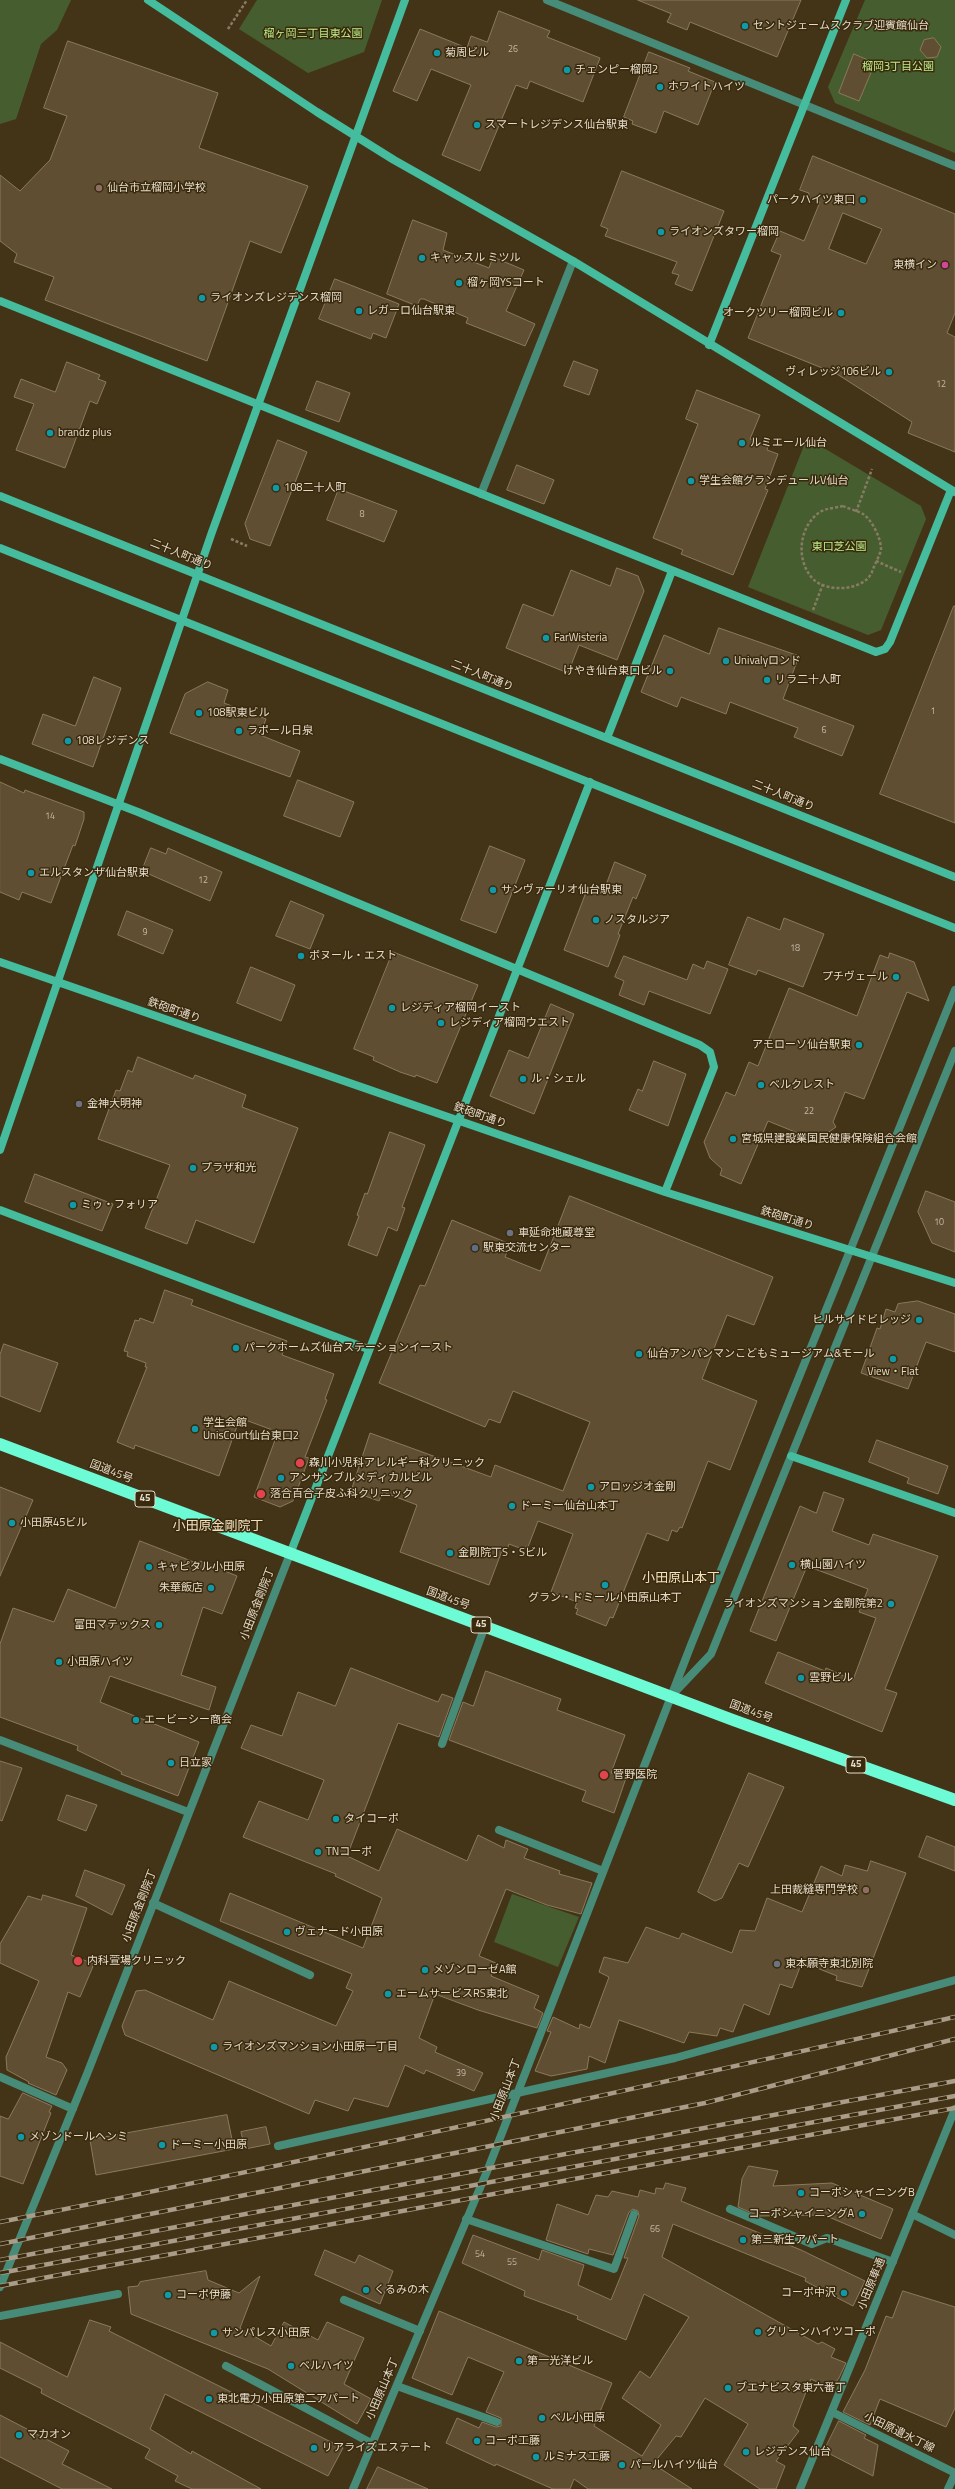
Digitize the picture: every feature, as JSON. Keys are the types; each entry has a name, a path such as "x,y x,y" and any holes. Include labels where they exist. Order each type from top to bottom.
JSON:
{"highway":[{"name":"国道45号","path":"0,1444 290,1554 955,1800"}],"street":[{"path":"0,301 807,625 876,652 885,649 953,491 708,345 573,261 356,136 148,0"},
{"path":"0,1150 197,574 405,0"},
{"path":"547,0 955,166"},
{"path":"708,345 846,0"},
{"path":"481,494 573,261"},
{"name":"二十人町通り","path":"0,496 955,877"},
{"path":"0,548 955,928"},
{"path":"608,738 672,571"},
{"path":"0,759 118,804 700,1045 710,1052 714,1066 665,1192"},
{"path":"290,1554 368,1349 459,1120 590,782"},
{"name":"鉄砲町通り","path":"0,962 665,1192 955,1283"},
{"name":"小田原山本丁","path":"354,2489 517,2093 671,1696 955,990"},
{"path":"671,1696 711,1654 873,1258 955,1051"},
{"path":"0,1210 368,1349"},
{"path":"791,1456 955,1513"},
{"name":"小田原金剛院丁","path":"0,2287 73,2108 290,1554"},
{"path":"442,1744 485,1626"},
{"path":"0,1740 188,1812"},
{"path":"499,1830 603,1871"},
{"path":"153,1902 310,1975"},
{"path":"278,2146 675,2058 955,1980"},
{"path":"0,2077 73,2108"},
{"name":"小田原車通","path":"800,2489 955,2109"},
{"path":"730,2209 812,2244 826,2238 893,2262"},
{"path":"466,2219 614,2269 634,2214"},
{"path":"912,2214 955,2235"},
{"path":"0,2316 118,2294"},
{"path":"344,2300 420,2331"},
{"path":"226,2366 372,2444"},
{"path":"397,2386 497,2422"},
{"name":"小田原遺水丁線","path":"832,2412 955,2473"},
{"path":"948,2489 955,2473"}],"path":[{"path":"228,29 247,0"},
{"path":"856,512 872,469"},
{"path":"844,506 856,512 864,514 876,530 881,549 870,575 855,587 831,588 813,579 804,564 801,542 807,523 821,511 844,506"},
{"path":"231,540 247,546"},
{"path":"876,561 916,578"},
{"path":"807,625 823,584"}],"green space":[{"path":"0,0 71,0 57,30 41,44 16,119 0,124"},
{"name":"榴ヶ岡三丁目東公園","path":"257,0 382,0 364,52 308,73 239,29"},
{"name":"榴岡3丁目公園","path":"865,0 955,0 955,153 835,103 828,87"},
{"name":"東口芝公園","path":"807,438 921,506 926,519 881,630 868,635 748,587"},
{"path":"512,1894 579,1917 558,1967 494,1942"}],"building":[{"name":"セントジェームスクラブ迎賓館仙台","path":"638,0 801,0 777,57 690,22 687,30 667,22 671,14"},
{"path":"499,11 550,31 547,37 600,58 583,102 530,81 527,89 516,85 480,171 442,155 471,85 431,69 417,101 393,91 420,29 467,48 471,36 487,42"},
{"path":"934,38 941,47 937,57 927,58 920,50 924,40"},
{"name":"仙台市立榴岡小学校","path":"68,41 218,93 199,148 308,186 281,253 250,241 207,361 45,300 54,277 14,262 17,254 0,241 0,175 20,191 50,160 67,116 44,108"},
{"path":"649,52 690,68 688,71 715,82 698,125 664,111 656,133 632,124 633,121 624,117"},
{"path":"854,54 875,63 859,101 839,93"},
{"path":"813,156 955,214 955,313 947,333 955,337 955,452 908,433 912,422 837,374 748,338 781,255 771,251 780,231 804,241 820,202 808,198 809,193 800,190","holes":["843,213 882,229 866,264 829,249"]},
{"name":"ライオンズタワー榴岡","path":"622,171 724,211 692,291 675,284 679,275 672,273 677,262 605,236 608,229 601,226"},
{"path":"413,220 447,233 443,250 489,268 493,257 524,270 506,311 535,324 525,346 466,323 468,318 424,299 420,299 417,306 387,294"},
{"name":"レガーロ仙台駅東","path":"335,279 399,304 386,338 373,333 371,339 319,319"},
{"path":"574,361 598,370 589,395 564,386"},
{"path":"67,362 100,375 98,379 106,382 97,404 90,401 65,468 16,450 34,404 14,397 21,379 55,392"},
{"path":"317,381 350,393 339,422 306,410"},
{"path":"697,390 760,415 750,439 768,446 767,450 778,454 765,489 768,490 733,575 681,554 683,550 653,538 698,424 686,419"},
{"name":"108二十人町","path":"278,440 307,452 270,546 250,539 245,524"},
{"path":"517,465 554,480 544,504 507,490"},
{"path":"339,489 397,511 384,542 327,520"},
{"path":"617,568 638,576 644,591 617,660 579,645 568,673 506,648 523,604 553,616 571,570 610,586"},
{"path":"955,606 955,823 880,794"},
{"path":"719,628 799,656 783,699 854,726 842,756 794,737 798,728 730,702 726,714 681,697 677,707 641,692 664,635 709,654"},
{"path":"94,677 121,688 93,767 32,744 43,714 75,726"},
{"path":"208,682 228,690 224,703 266,719 260,735 300,751 290,777 170,733 185,694"},
{"path":"298,780 354,802 340,837 284,816"},
{"path":"0,782 24,793 25,790 84,812 84,819 75,846 73,845 51,903 22,892 19,900 0,892"},
{"name":"サンヴァーリオ仙台駅東","path":"490,846 525,860 496,933 461,920"},
{"path":"151,848 166,854 168,848 222,872 210,901 142,871"},
{"name":"ノスタルジア","path":"615,862 646,875 636,899 633,897 618,934 620,935 608,967 564,950 588,887 603,892"},
{"path":"291,901 324,915 310,949 276,936"},
{"path":"127,911 173,930 163,954 118,935"},
{"path":"748,917 780,930 784,918 824,934 803,987 758,970 756,975 729,965"},
{"path":"393,952 478,985 437,1083 416,1075 415,1077 400,1072 373,1060 374,1057 354,1049"},
{"path":"890,953 914,962 929,1001 907,992 864,1099 845,1092 833,1122 836,1127 823,1136 820,1142 768,1121 741,1184 720,1175 722,1169 710,1158 704,1142 726,1092 735,1096 749,1062 758,1066 789,988 857,1016 880,955 888,958"},
{"path":"624,956 687,980 693,964 704,969 707,961 728,969 710,1014 649,991 644,1005 619,995 624,981 615,977"},
{"path":"251,967 295,985 281,1021 237,1003"},
{"path":"551,1004 574,1014 534,1114 490,1096 509,1050 528,1058"},
{"path":"138,1057 193,1079 195,1075 246,1095 242,1107 298,1128 254,1243 196,1220 187,1244 145,1228 170,1165 98,1139 116,1090 120,1091 128,1070 132,1072"},
{"path":"654,1061 686,1074 668,1126 629,1110 638,1089 642,1091"},
{"path":"390,1132 425,1145 402,1207 405,1208 397,1231 388,1227 377,1256 348,1245 359,1216 357,1215 365,1193 367,1194"},
{"name":"ミゥ・フォリア","path":"35,1174 113,1204 102,1231 25,1202"},
{"path":"926,1191 955,1202 955,1252 932,1243 918,1212"},
{"path":"570,1196 773,1277 754,1325 727,1315 702,1379 757,1401 730,1470 708,1461 682,1528 680,1527 677,1532 672,1530 668,1541 647,1533 613,1618 610,1617 606,1626 576,1614 578,1609 575,1608 577,1602 551,1592 573,1534 538,1521 528,1547 526,1546 525,1550 509,1544 507,1550 503,1548 489,1585 400,1552 417,1505 383,1492 379,1501 351,1491 370,1433 491,1477 495,1465 563,1491 590,1422 513,1391 500,1423 489,1419 485,1427 379,1383 420,1285 425,1286 452,1220 510,1244 505,1257 540,1271"},
{"path":"165,1290 193,1300 191,1305 287,1341 282,1355 334,1374 325,1399 327,1400 305,1457 309,1458 293,1501 280,1507 254,1497 278,1432 240,1418 219,1476 135,1445 134,1449 117,1442 147,1367 145,1367 146,1363 127,1356 128,1352 124,1351 135,1320 139,1321 140,1318 153,1323"},
{"path":"918,1301 955,1314 955,1352 926,1342 908,1389 861,1373 877,1328 880,1329 886,1309 895,1312 898,1304"},
{"path":"4,1344 58,1363 40,1412 0,1396 0,1355"},
{"path":"877,1440 948,1466 938,1494 907,1483 909,1478 869,1462"},
{"name":"小田原45ビル","path":"0,1487 33,1500 0,1576"},
{"path":"824,1492 844,1499 832,1531 869,1545 873,1534 938,1556 885,1689 897,1693 882,1732 765,1683 778,1652 825,1671 826,1668 853,1680 876,1618 859,1612 868,1589 807,1566 776,1641 750,1631 800,1506 816,1513"},
{"path":"140,1541 199,1564 200,1561 237,1576 222,1614 203,1607 181,1675 216,1687 209,1710 110,1676 100,1702 199,1742 178,1796 121,1774 122,1772 77,1750 78,1746 0,1717 0,1644 13,1608 54,1622 68,1589 115,1608"},
{"path":"351,1668 438,1702 442,1694 453,1698 439,1737 398,1723 347,1856 379,1871 397,1829 467,1861 478,1835 504,1848 506,1840 528,1849 524,1858 560,1871 559,1874 592,1883 581,1914 547,1905 506,1889 479,1956 496,1963 491,1976 539,1996 534,2008 543,2013 537,2028 478,2010 435,1994 419,2038 437,2047 435,2052 483,2073 474,2091 426,2070 424,2074 405,2065 388,2107 354,2098 348,2111 315,2100 309,2114 125,2035 122,2026 136,1991 145,1990 213,2020 229,1981 336,2026 353,1991 346,1988 352,1974 220,1921 230,1893 363,1948 382,1898 335,1876 336,1874 243,1837 259,1801 308,1820 324,1780 241,1748 251,1725 282,1736 298,1692 335,1706"},
{"path":"486,1671 561,1699 557,1710 625,1735 611,1773 626,1778 614,1813 582,1801 586,1791 449,1740 463,1702 473,1706"},
{"path":"0,1761 22,1768 2,1821 0,1820"},
{"path":"749,1773 784,1787 748,1867 739,1863 722,1898 715,1901 698,1892"},
{"path":"67,1795 97,1805 86,1831 58,1820"},
{"path":"927,1836 955,1847 955,1871 919,1857"},
{"path":"871,1861 906,1873 862,1987 836,1980 837,1976 802,1962 792,1988 780,1984 769,2015 744,2004 733,2032 720,2028 717,2036 689,2032 684,2043 619,2020 605,2063 589,2056 587,2069 551,2076 535,2071 551,2032 547,2031 553,2017 579,2029 580,2024 590,2028 609,1977 599,1972 604,1957 628,1963 646,1927 679,1939 682,1933 732,1953 740,1930 755,1931 767,1898 802,1912 821,1866 842,1876 845,1865 867,1871"},
{"path":"85,1870 125,1885 112,1915 76,1896"},
{"path":"43,1895 87,1908 71,1955 94,1964 80,1997 68,1992 46,2057 62,2063 67,2070 56,2095 28,2083 29,2082 7,2070 6,2057 39,1981 0,1963 0,1944 28,1896 41,1900"},
{"name":"メゾンドールヘンミ","path":"23,2093 52,2106 49,2112 51,2113 23,2184 0,2176 0,2116 8,2119"},
{"name":"ドーミー小田原","path":"227,2115 234,2149 96,2175 90,2140"},
{"path":"266,2127 270,2144 245,2149 241,2132"},
{"path":"749,2166 778,2171 773,2186 832,2183 893,2209 881,2239 824,2215 759,2216 738,2207 742,2179"},
{"path":"666,2183 686,2188 681,2201 801,2250 865,2281 853,2306 805,2281 806,2278 673,2224 662,2257 818,2344 822,2342 835,2349 831,2357 846,2363 839,2378 831,2389 811,2379 793,2426 799,2431 776,2461 785,2466 776,2489 760,2489 724,2465 748,2424 705,2398 681,2437 676,2436 653,2464 692,2489 588,2489 574,2479 570,2489 553,2489 496,2464 495,2466 446,2443 457,2418 479,2428 482,2422 496,2427 501,2426 501,2418 486,2412 504,2372 468,2357 452,2395 412,2378 439,2311 612,2383 594,2426 642,2456 661,2425 622,2398 640,2371 650,2378 689,2317 644,2294 626,2340 577,2319 578,2316 524,2296 525,2291 462,2263 473,2235 539,2260 542,2250 584,2265 578,2285 611,2300 628,2258 624,2258 639,2216 638,2211 633,2209 629,2212 613,2255 589,2249 588,2254 546,2240 557,2204 588,2215 596,2195 608,2197 612,2191 638,2197 640,2190 655,2194 656,2188 663,2189"},
{"name":"くるみの木","path":"325,2250 355,2263 359,2255 393,2271 380,2304 315,2275"},
{"path":"206,2271 208,2280 239,2293 260,2276 240,2328 271,2346 284,2322 318,2340 327,2322 364,2338 344,2384 371,2399 357,2424 268,2369 131,2314 128,2287 138,2286 140,2282"},
{"path":"903,2291 955,2307 955,2408 946,2427 880,2399 870,2425 843,2412 865,2370 886,2316 892,2318"},
{"path":"90,2320 111,2327 109,2331 343,2448 328,2476 165,2394 150,2429 191,2454 192,2451 261,2489 192,2489 175,2481 178,2476 145,2458 150,2449 41,2393 42,2389 0,2368 0,2342 67,2377"},
{"name":"マカオン","path":"0,2415 69,2451 62,2464 112,2489 62,2489 0,2457"},
{"path":"839,2421 866,2435 864,2438 878,2445 873,2476 824,2451"},
{"path":"378,2467 428,2489 367,2489"}],"railway":[{"path":"0,2222 359,2148 955,2017"},
{"path":"0,2244 705,2103 955,2039"},
{"path":"0,2260 955,2081"},
{"path":"0,2273 955,2096"},
{"path":"0,2286 955,2108"}],"place":[{"name":"セントジェームスクラブ迎賓館仙台","path":"745,26"},
{"name":"菊周ビル","path":"437,53"},
{"name":"チェンピー榴岡2","path":"567,70"},
{"name":"ホワイトハイツ","path":"660,87"},
{"name":"スマートレジデンス仙台駅東","path":"477,125"},
{"name":"仙台市立榴岡小学校","path":"99,188"},
{"name":"パークハイツ東口","path":"863,200"},
{"name":"ライオンズタワー榴岡","path":"661,232"},
{"name":"キャッスル ミツル","path":"422,258"},
{"name":"東横イン","path":"945,265"},
{"name":"榴ヶ岡YSコート","path":"459,283"},
{"name":"ライオンズレジデンス榴岡","path":"202,298"},
{"name":"レガーロ仙台駅東","path":"359,311"},
{"name":"オークツリー榴岡ビル","path":"841,313"},
{"name":"ヴィレッジ106ビル","path":"889,372"},
{"name":"brandz plus","path":"50,433"},
{"name":"ルミエール仙台","path":"742,443"},
{"name":"学生会館グランデュールV仙台","path":"691,481"},
{"name":"108二十人町","path":"276,488"},
{"name":"FarWisteria","path":"546,638"},
{"name":"Univalyロンド","path":"726,661"},
{"name":"けやき仙台東口ビル","path":"670,671"},
{"name":"リラ二十人町","path":"767,680"},
{"name":"108駅東ビル","path":"199,713"},
{"name":"ラポール日泉","path":"239,731"},
{"name":"108レジデンス","path":"68,741"},
{"name":"エルスタンザ仙台駅東","path":"31,873"},
{"name":"サンヴァーリオ仙台駅東","path":"493,890"},
{"name":"ノスタルジア","path":"596,920"},
{"name":"ボヌール・エスト","path":"301,956"},
{"name":"プチヴェール","path":"896,977"},
{"name":"レジディア榴岡イースト","path":"392,1008"},
{"name":"レジディア榴岡ウエスト","path":"441,1023"},
{"name":"アモローソ仙台駅東","path":"859,1045"},
{"name":"ル・シェル","path":"523,1079"},
{"name":"ベルクレスト","path":"761,1085"},
{"name":"金神大明神","path":"79,1104"},
{"name":"宮城県建設業国民健康保険組合会館","path":"733,1139"},
{"name":"プラザ和光","path":"193,1168"},
{"name":"ミゥ・フォリア","path":"73,1205"},
{"name":"車延命地蔵尊堂","path":"510,1233"},
{"name":"駅東交流センター","path":"475,1248"},
{"name":"ヒルサイドビレッジ","path":"919,1320"},
{"name":"パークホームズ仙台ステーションイースト","path":"236,1348"},
{"name":"仙台アンパンマンこどもミュージアム&モール","path":"639,1354"},
{"name":"View・Flat","path":"893,1359"},
{"name":"学生会館 UnisCourt仙台東口2","path":"195,1429"},
{"name":"森川小児科アレルギー科クリニック","path":"300,1463"},
{"name":"アンサンブルメディカルビル","path":"281,1478"},
{"name":"アロッジオ金剛","path":"591,1487"},
{"name":"落合百合子皮ふ科クリニック","path":"261,1494"},
{"name":"ドーミー仙台山本丁","path":"512,1506"},
{"name":"小田原45ビル","path":"12,1523"},
{"name":"金剛院丁S・Sビル","path":"450,1553"},
{"name":"横山園ハイツ","path":"792,1565"},
{"name":"キャピタル小田原","path":"149,1567"},
{"name":"グラン・ドミール小田原山本丁","path":"605,1585"},
{"name":"朱華飯店","path":"211,1588"},
{"name":"ライオンズマンション金剛院第2","path":"891,1604"},
{"name":"富田マテックス","path":"159,1625"},
{"name":"小田原ハイツ","path":"59,1662"},
{"name":"雲野ビル","path":"801,1678"},
{"name":"エービーシー商会","path":"136,1720"},
{"name":"日立家","path":"171,1763"},
{"name":"菅野医院","path":"604,1775"},
{"name":"タイコーポ","path":"336,1819"},
{"name":"TNコーポ","path":"318,1852"},
{"name":"上田裁縫専門学校","path":"866,1890"},
{"name":"ヴェナード小田原","path":"287,1932"},
{"name":"内科萱場クリニック","path":"78,1961"},
{"name":"東本願寺東北別院","path":"777,1964"},
{"name":"メゾンローゼA館","path":"425,1970"},
{"name":"エームサービスRS東北","path":"388,1994"},
{"name":"ライオンズマンション小田原一丁目","path":"214,2047"},
{"name":"メゾンドールヘンミ","path":"21,2137"},
{"name":"ドーミー小田原","path":"162,2145"},
{"name":"コーポシャイニングB","path":"801,2193"},
{"name":"コーポシャイニングA","path":"862,2214"},
{"name":"第三新生アパート","path":"743,2240"},
{"name":"くるみの木","path":"366,2290"},
{"name":"コーポ中沢","path":"844,2293"},
{"name":"コーポ伊藤","path":"168,2295"},
{"name":"グリーンハイツコーポ","path":"758,2332"},
{"name":"サンパレス小田原","path":"214,2333"},
{"name":"第一光洋ビル","path":"519,2361"},
{"name":"ベルハイツ","path":"291,2366"},
{"name":"ブエナビスタ東六番丁","path":"728,2388"},
{"name":"東北電力小田原第二アパート","path":"209,2399"},
{"name":"ベル小田原","path":"542,2418"},
{"name":"マカオン","path":"19,2435"},
{"name":"コーポ工藤","path":"477,2441"},
{"name":"リアライズエステート","path":"314,2448"},
{"name":"レジデンス仙台","path":"746,2452"},
{"name":"ルミナス工藤","path":"536,2457"},
{"name":"パールハイツ仙台","path":"622,2465"}],"district":[{"name":"小田原金剛院丁","path":"218,1527"},
{"name":"小田原山本丁","path":"681,1579"}]}
